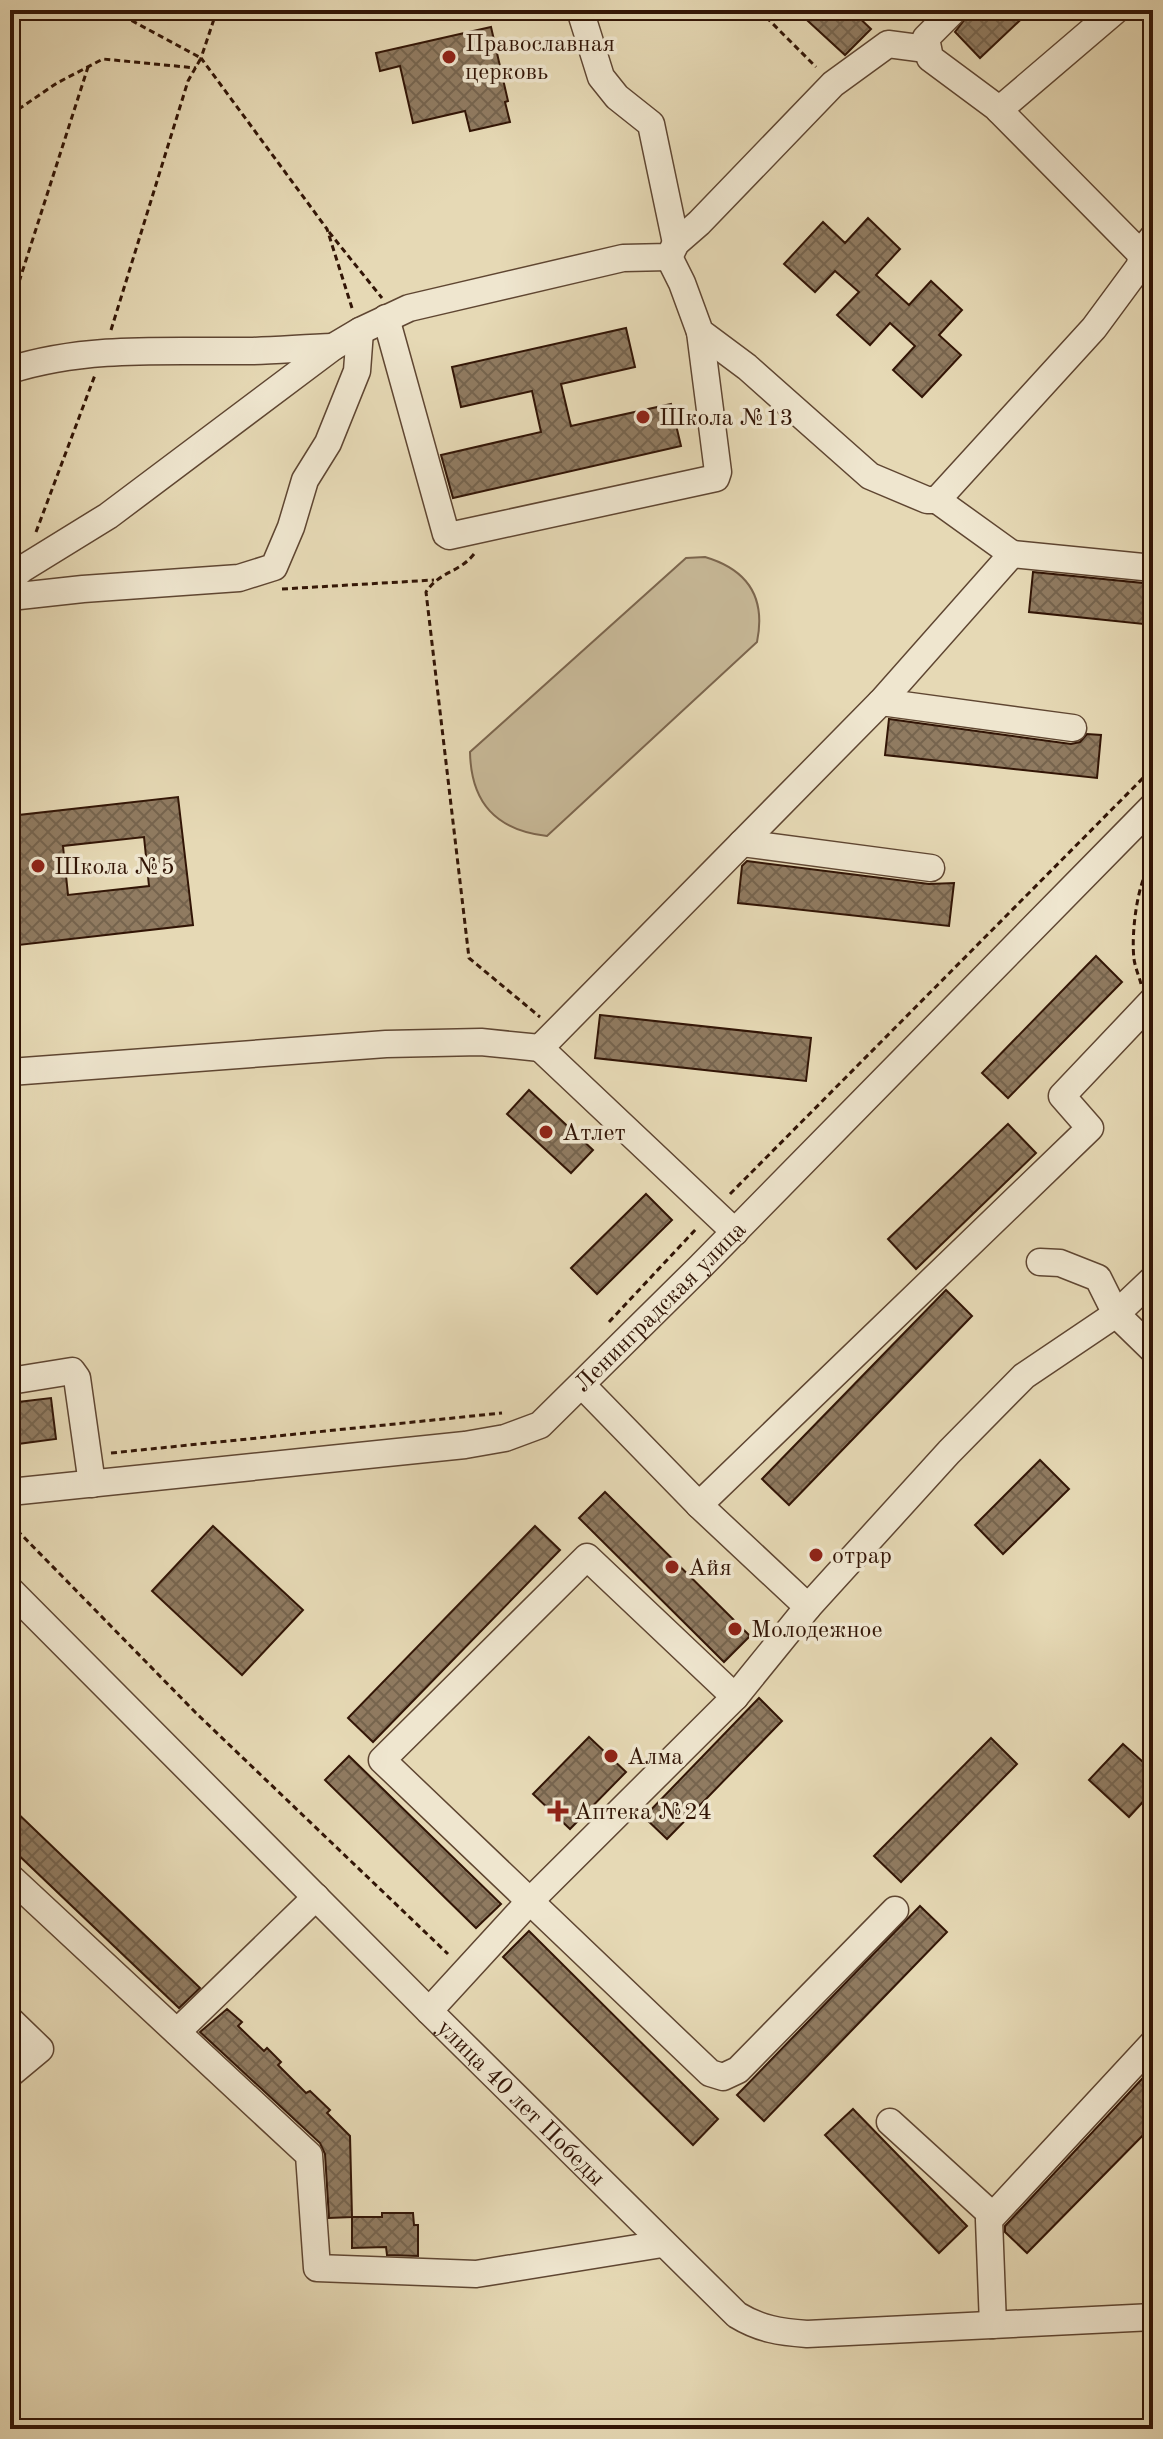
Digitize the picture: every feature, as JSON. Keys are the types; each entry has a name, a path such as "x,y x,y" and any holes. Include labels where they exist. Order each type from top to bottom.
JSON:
{"street":[{"path":"390,316 446,534 453,536 716,478 718,472 700,332 673,250 651,124 617,97 601,77 580,10"},
{"path":"937,500 1094,328 1149,252 999,110 930,58 926,38 954,10"},
{"path":"999,110 1116,10"},
{"path":"16,574 108,516 333,347 390,316 409,308 623,258 673,250 833,84 888,44 926,49"},
{"path":"10,597 239,578 274,567 281,555 305,480 328,443 357,371 360,331"},
{"path":"700,332 747,367 870,476 927,500 937,500 1012,554 1153,568"},
{"path":"10,370 63,357 103,354 333,347"},
{"path":"10,1072 386,1044 549,1040 881,702 1012,554"},
{"path":"881,702 1073,728"},
{"name":"Ленинградская улица","path":"10,1492 402,1452 505,1438 540,1425 1148,822"},
{"path":"742,843 931,868"},
{"path":"699,1505 1090,1128 1062,1096 1150,1003"},
{"path":"549,1040 735,1232"},
{"path":"1040,1262 1060,1263 1098,1278 1116,1314 1153,1350"},
{"path":"429,2011 529,1902 735,1697 808,1607 949,1452 1024,1376 1116,1314 1153,1279"},
{"path":"10,1381 72,1371 77,1378 92,1484"},
{"path":"582,1385 699,1505 808,1607"},
{"path":"735,1697 587,1557 382,1760 710,2073 723,2077 738,2070 895,1910"},
{"name":"улица 40 лет Победы","path":"14,1603 316,1897 662,2244 737,2315 757,2327 807,2334 1153,2317"},
{"path":"10,1877 309,2155 317,2268 476,2274 662,2244"},
{"path":"177,2032 316,1897"},
{"path":"10,2020 40,2049 10,2074"},
{"path":"993,2325 988,2228 992,2215 1153,2043"},
{"path":"890,2122 992,2215"}],"path":[{"path":"112,10 201,58 390,316"},
{"path":"16,574 103,354 188,81 201,58 217,10"},
{"path":"759,10 833,84"},
{"path":"10,115 57,83 103,59 196,68"},
{"path":"10,318 88,67"},
{"path":"327,229 360,331"},
{"path":"497,526 465,565 434,580 426,592 469,958 549,1040"},
{"path":"608,1323 713,1211 1153,768"},
{"path":"1150,1003 1134,959 1137,895 1145,870 1153,861"},
{"path":"88,1456 508,1413"},
{"path":"10,1523 196,1713 465,1971"}],"shaded area":[{"path":"705,557 733,570 751,588 759,612 757,642 547,836 514,828 500,820 481,799 475,786 470,752 686,558"}],"building":[{"path":"796,10 851,10 871,29 845,55"},
{"path":"972,10 1031,10 980,58 955,32"},
{"path":"491,27 510,122 470,131 465,111 413,123 400,66 380,71 376,53"},
{"path":"868,218 900,249 876,275 909,305 931,281 962,310 939,335 961,355 922,397 893,370 915,346 890,323 870,345 837,315 859,292 835,271 815,292 784,264 823,222 845,243"},
{"name":"Школа №13","path":"626,328 635,367 561,384 571,426 671,404 681,446 453,498 441,455 541,432 532,391 461,407 452,367"},
{"path":"1033,572 1153,584 1153,625 1029,612"},
{"path":"889,719 1071,744 1080,742 1087,734 1101,735 1097,778 885,755"},
{"name":"Школа №5","path":"178,797 193,925 10,946 10,816","holes":["144,837 149,886 68,895 63,846"]},
{"path":"747,861 929,884 954,883 949,926 738,903 742,866"},
{"path":"1096,956 1122,982 1008,1098 982,1073"},
{"path":"600,1015 811,1038 806,1081 595,1058"},
{"path":"529,1090 593,1150 571,1173 507,1114"},
{"path":"1008,1124 1036,1153 916,1269 888,1239"},
{"path":"646,1194 672,1220 597,1294 571,1268"},
{"path":"946,1290 972,1316 789,1505 762,1479"},
{"path":"51,1398 56,1439 10,1445 10,1403"},
{"path":"1040,1460 1069,1489 1003,1554 975,1525"},
{"path":"605,1492 750,1636 724,1662 579,1518"},
{"path":"213,1526 303,1610 242,1675 152,1591"},
{"path":"535,1526 560,1550 373,1742 348,1718"},
{"path":"759,1698 782,1721 667,1839 644,1817"},
{"path":"589,1737 626,1772 570,1829 533,1794"},
{"path":"991,1738 1017,1764 901,1882 874,1856"},
{"path":"1123,1744 1153,1771 1153,1791 1129,1817 1089,1780"},
{"path":"349,1756 501,1904 476,1928 325,1780"},
{"path":"10,1806 200,1988 179,2008 10,1847"},
{"path":"920,1906 947,1932 764,2121 737,2095"},
{"path":"529,1931 718,2119 693,2145 503,1957"},
{"path":"227,2009 242,2022 238,2026 264,2051 267,2048 281,2062 278,2065 306,2093 310,2091 330,2110 327,2113 350,2136 352,2217 329,2218 325,2154 320,2143 200,2032"},
{"path":"1153,2067 1153,2125 1027,2253 1005,2232 1005,2226"},
{"path":"853,2109 967,2226 939,2253 825,2135"},
{"path":"382,2213 413,2213 414,2225 418,2225 418,2256 387,2255 386,2247 352,2248 352,2217 382,2217"}],"place":[{"name":"Православная церковь","path":"449,57"},
{"name":"Школа №13","path":"643,417"},
{"name":"Школа №5","path":"38,866"},
{"name":"Атлет","path":"546,1132"},
{"name":"отрар","path":"816,1555"},
{"name":"Айя","path":"672,1567"},
{"name":"Молодежное","path":"735,1629"},
{"name":"Алма","path":"611,1756"},
{"name":"Аптека №24","path":"558,1811"}]}
